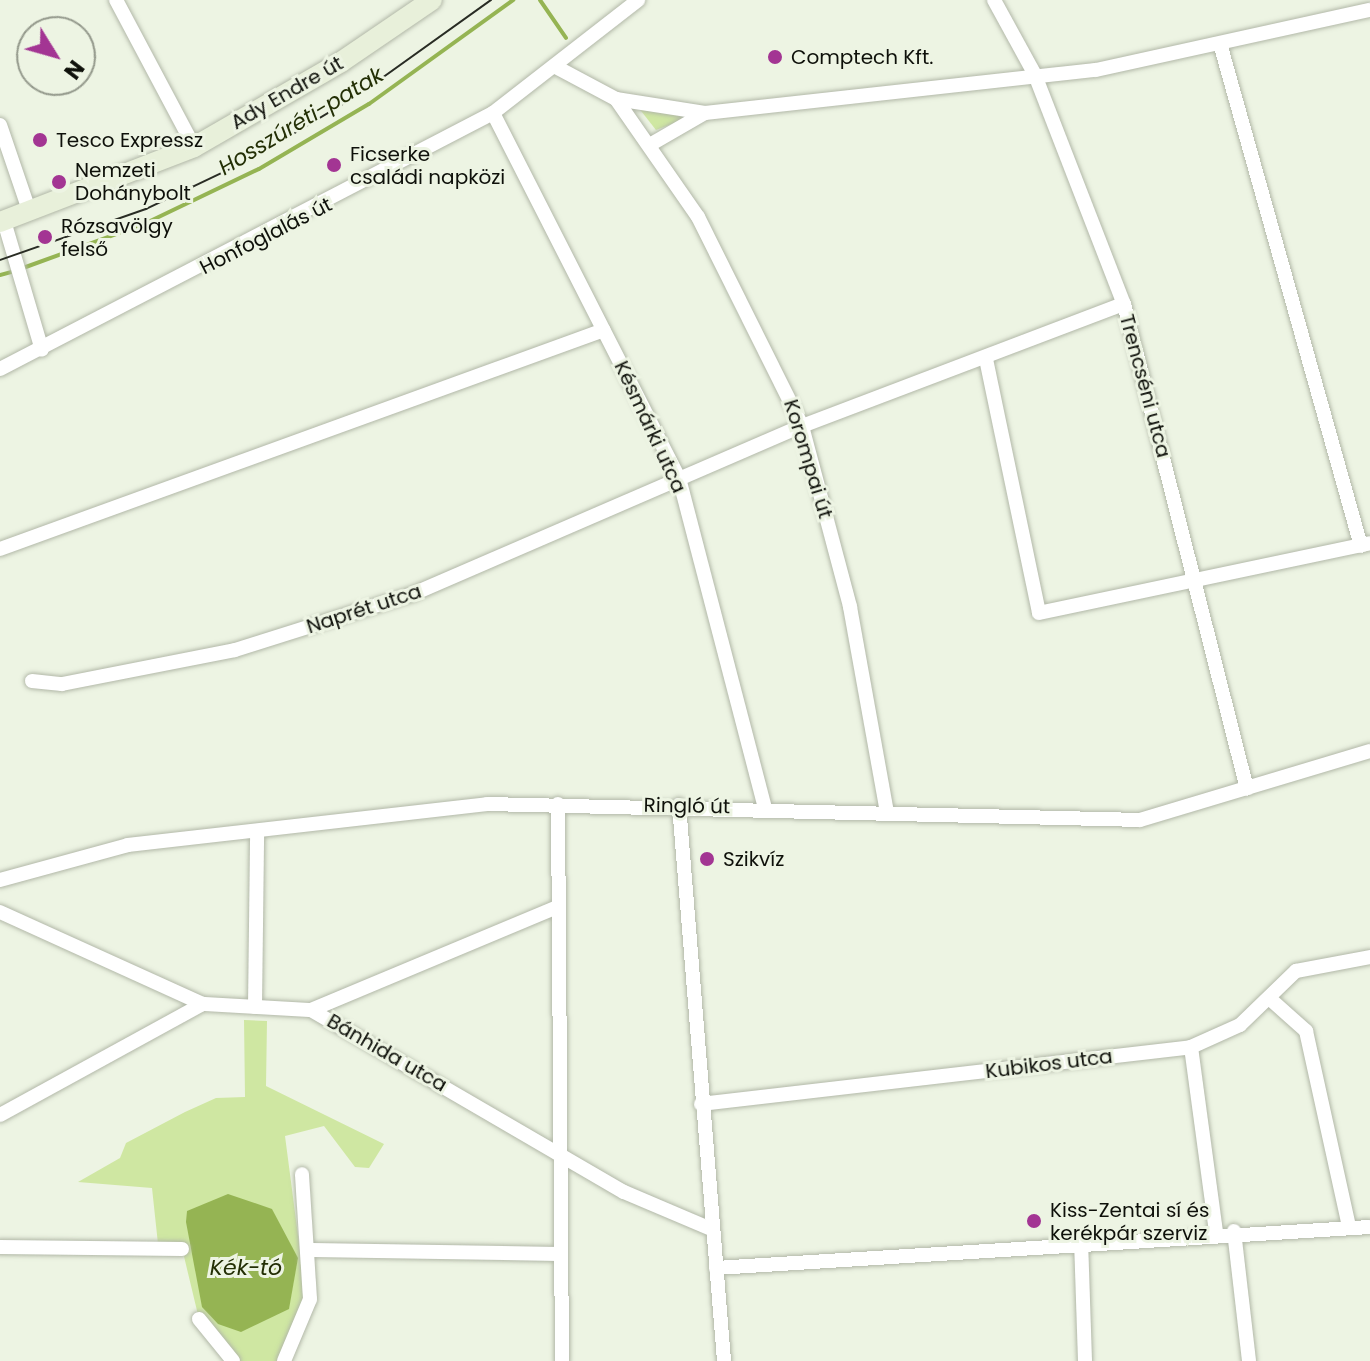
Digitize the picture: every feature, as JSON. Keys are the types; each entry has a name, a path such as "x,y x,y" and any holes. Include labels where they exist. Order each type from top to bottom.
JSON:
{"street":[{"path":"116,0 194,147"},
{"name":"Honfoglalás út","path":"0,369 42,350 493,113 556,67 638,0"},
{"name":"Trencséni utca","path":"994,0 1035,75 1124,304 1198,583 1247,789"},
{"name":"Ady Endre út","path":"2,222 194,147 424,2"},
{"path":"556,67 616,99 705,113 1035,75 1221,47 1370,10"},
{"path":"986,359 1039,613 1198,583 1366,545 1221,47"},
{"name":"Korompai út","path":"616,99 653,143 747,303 802,426 850,607 887,812"},
{"name":"Késmárki utca","path":"493,113 679,478 765,808"},
{"path":"653,143 705,113"},
{"path":"0,125 30,213"},
{"path":"2,222 42,350"},
{"name":"Naprét utca","path":"32,681 62,684 235,650 413,594 802,426 986,359 1124,304"},
{"path":"0,549 604,330"},
{"name":"Ringló út","path":"0,880 86,852 487,804 679,805 1140,820 1370,751"},
{"path":"558,804 555,908 562,1361"},
{"path":"679,805 724,1361"},
{"path":"255,1007 257,831"},
{"path":"311,1010 555,908"},
{"name":"Bánhida utca","path":"0,912 203,1004 311,1010 558,1150 624,1192 711,1229"},
{"name":"Kubikos utca","path":"701,1104 1191,1047 1223,1037 1296,971 1370,957"},
{"path":"1269,998 1306,1031 1349,1227"},
{"path":"0,1115 203,1004"},
{"path":"1191,1047 1216,1231"},
{"path":"284,1361 307,1313 312,1250 302,1174"},
{"path":"716,1268 1216,1231 1370,1227"},
{"path":"1234,1231 1249,1361"},
{"path":"1081,1240 1085,1361"},
{"path":"0,1247 182,1249"},
{"path":"312,1250 559,1254"},
{"path":"199,1319 233,1361"}],"shaded area":[{"path":"638,107 681,114 682,120 656,130"},
{"path":"244,1020 267,1021 266,1086 384,1144 369,1168 355,1167 324,1126 285,1136 305,1289 302,1314 279,1361 237,1361 199,1319 181,1244 158,1244 152,1188 78,1182 120,1158 126,1143 185,1112 216,1098 245,1097"}],"water":[{"name":"Kék-tó","path":"228,1194 272,1209 298,1258 289,1309 241,1332 218,1324 202,1307 186,1222 187,1211"}],"waterway":[{"name":"Hosszúréti-patak","path":"23,268 144,224 259,169 369,104 513,0"},
{"path":"540,0 566,38"},
{"name":"Hosszúréti-patak","path":"0,275 15,271"}],"tram line":[{"path":"0,260 146,209 253,158 361,93 491,0"}],"place":[{"name":"Comptech Kft.","path":"775,57"},
{"name":"Tesco Expressz","path":"40,140"},
{"name":"Ficserke családi napközi","path":"334,165"},
{"name":"Nemzeti Dohánybolt","path":"59,182"},
{"name":"Rózsavölgy felső","path":"45,237"},
{"name":"Szikvíz","path":"707,859"},
{"name":"Kiss-Zentai sí és kerékpár szerviz","path":"1034,1221"}]}
